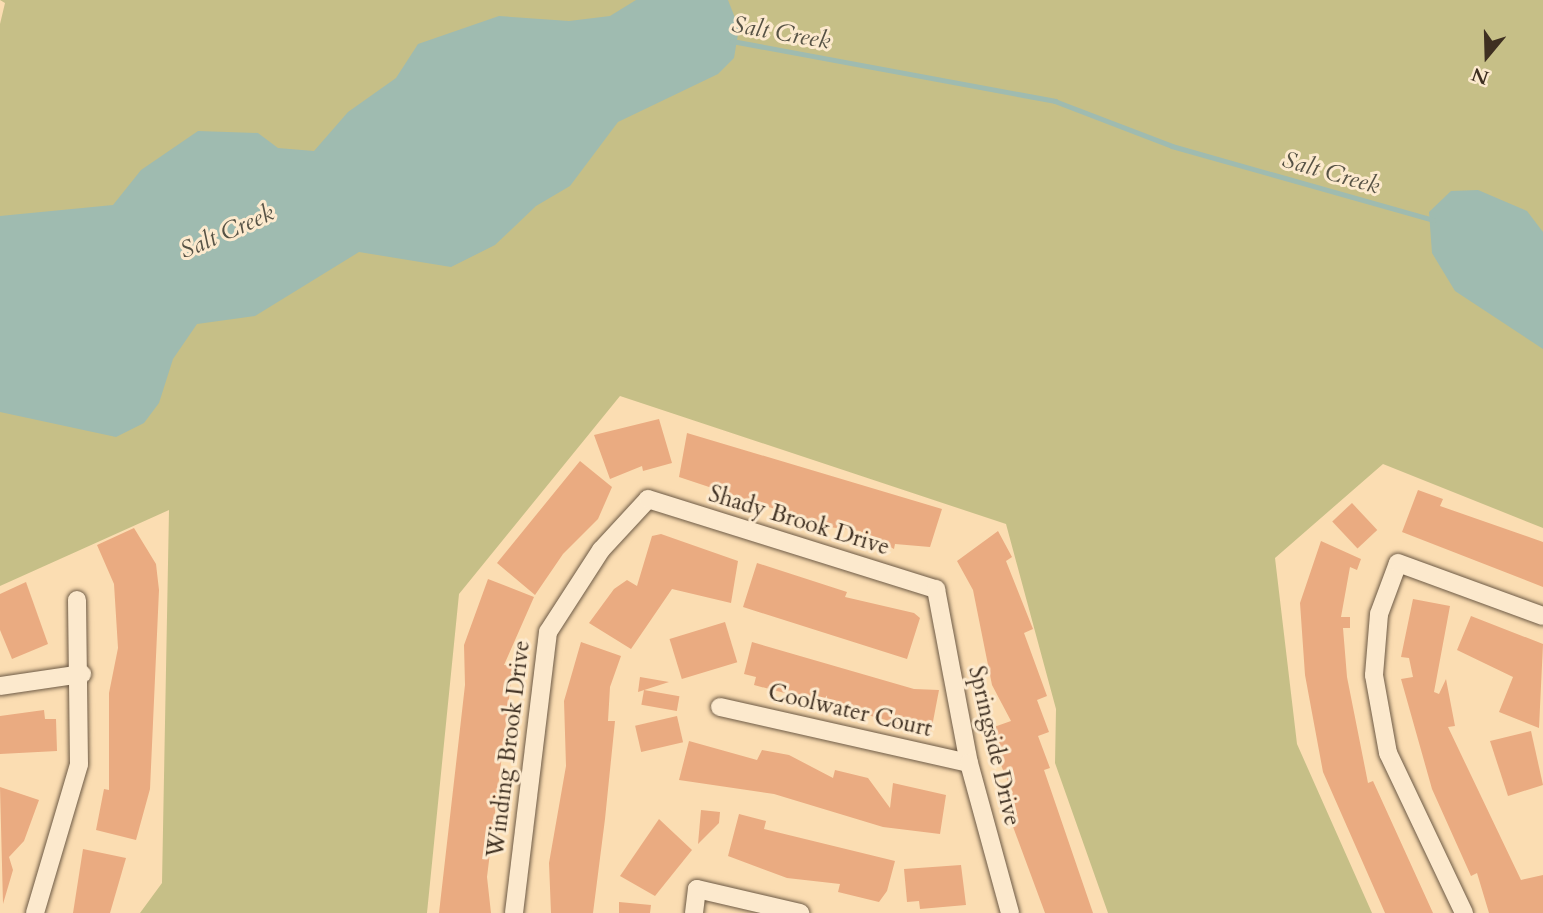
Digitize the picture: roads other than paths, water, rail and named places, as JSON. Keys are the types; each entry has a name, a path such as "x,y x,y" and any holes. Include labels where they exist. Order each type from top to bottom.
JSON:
{"street":[{"name":"Shady Brook Drive","path":"648,499 936,589"},
{"name":"Winding Brook Drive","path":"514,913 548,632 601,550 648,499"},
{"path":"1464,913 1388,753 1374,676 1379,614 1398,563 1543,616"},
{"name":"Springside Drive","path":"936,589 969,763 1010,913"},
{"path":"35,913 79,764 82,674 77,600"},
{"path":"0,686 82,674"},
{"name":"Coolwater Court","path":"720,707 969,763"},
{"path":"694,913 697,889 800,913"}],"water":[{"path":"636,0 728,0 739,28 734,58 718,74 618,122 570,186 536,206 495,245 451,267 359,252 255,316 197,324 173,359 159,403 144,423 116,437 0,412 0,216 113,205 141,170 198,131 258,133 278,148 314,151 348,112 396,78 418,44 499,16 569,21 610,16"},
{"path":"1478,190 1527,211 1543,232 1543,349 1455,291 1432,253 1429,212 1451,191"}],"waterway":[{"name":"Salt Creek","path":"732,41 1055,101 1172,146 1434,220"}]}
